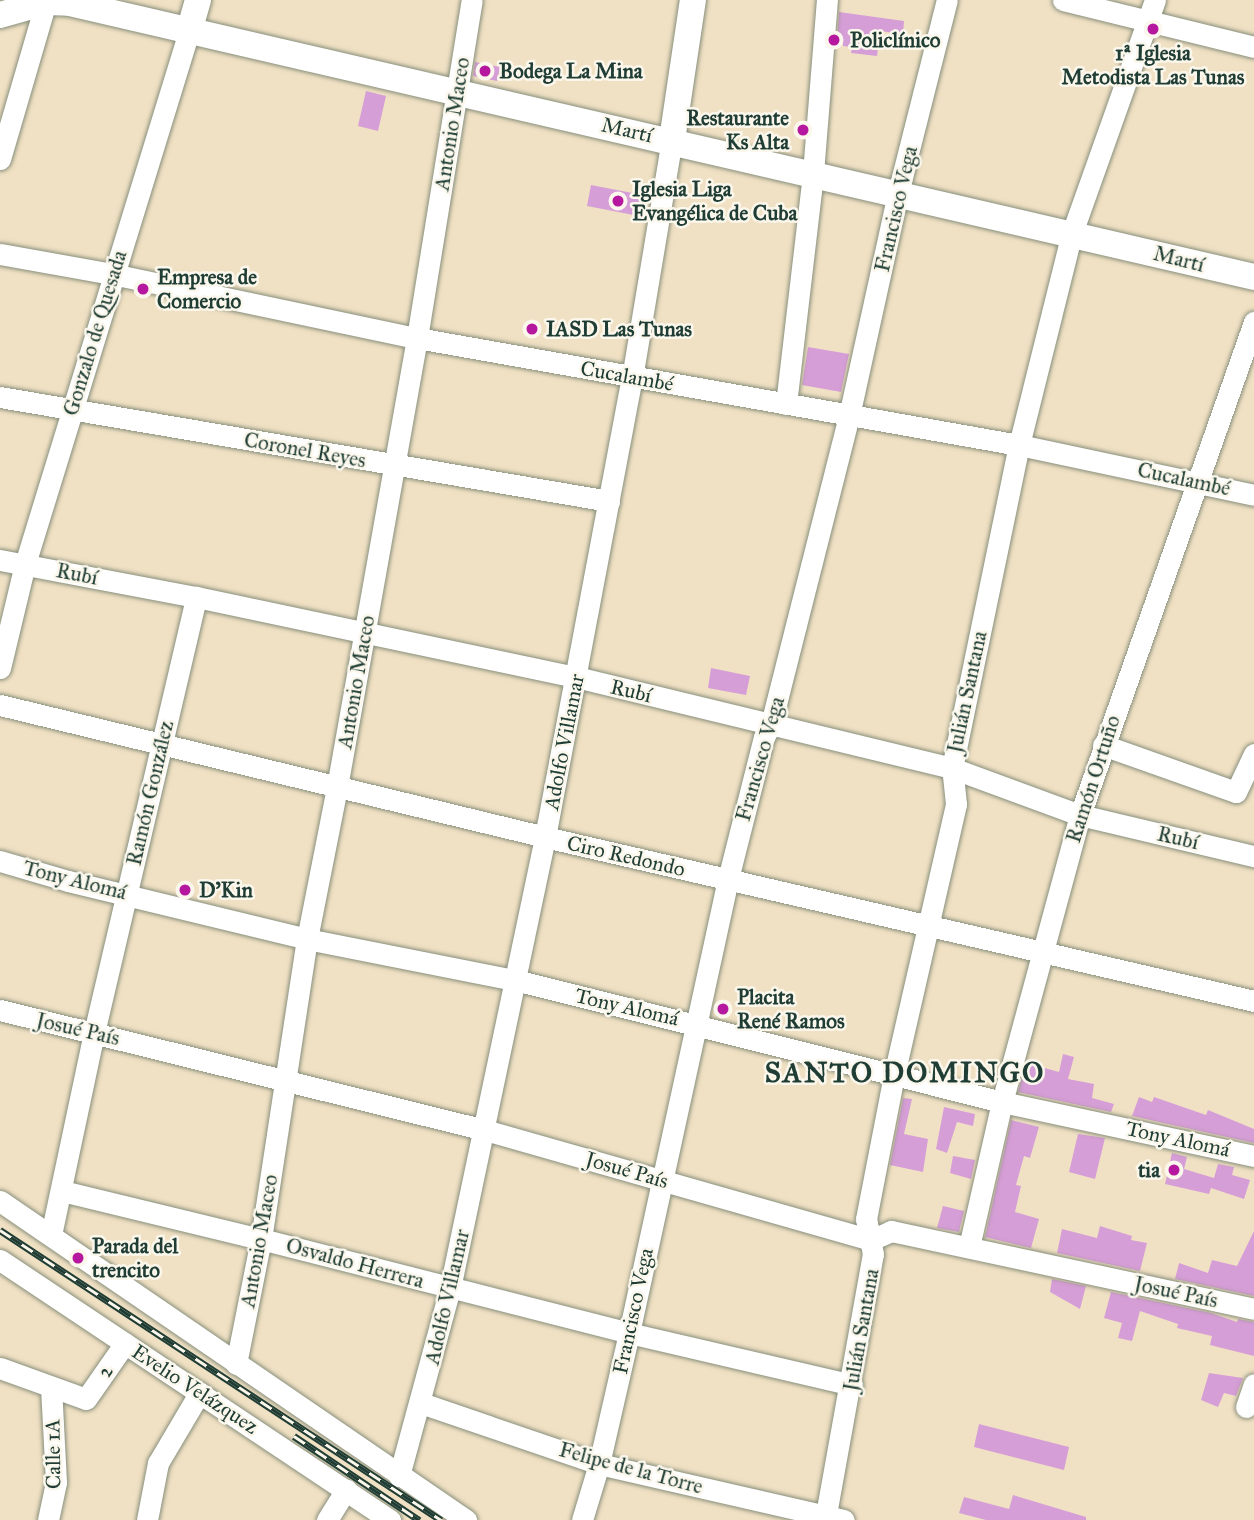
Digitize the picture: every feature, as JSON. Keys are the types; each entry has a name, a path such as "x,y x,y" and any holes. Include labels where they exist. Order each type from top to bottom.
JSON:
{"main road":[{"name":"Gonzalo de Quesada","path":"190,29 198,0"},
{"name":"Adolfo Villamar","path":"672,140 693,0"},
{"name":"Martí","path":"9,9 43,1 70,3 458,90 1254,277"}],"street":[{"name":"Antonio Maceo","path":"236,1364 261,1239 307,939 337,787 417,338 472,0"},
{"path":"786,404 813,173 827,0"},
{"name":"Francisco Vega","path":"582,1520 599,1464 629,1334 728,880 764,737 771,724 849,416 898,192 947,0"},
{"path":"1063,0 1254,47"},
{"name":"Julián Santana","path":"831,1519 873,1254 866,1219 894,1075 956,804 951,768 1019,445 1072,233 1155,0"},
{"path":"0,159 43,1"},
{"path":"9,9 30,55"},
{"name":"Gonzalo de Quesada","path":"0,668 25,564 190,29"},
{"name":"Adolfo Villamar","path":"399,1476 421,1403 450,1288 545,837 632,378 672,140"},
{"name":"Cucalambé","path":"0,254 113,274 417,338 1019,445 1254,495"},
{"name":"Ramón Ortuño","path":"969,1247 1002,1102 1080,815 1254,322"},
{"name":"Coronel Reyes","path":"0,397 609,501"},
{"name":"Rubí","path":"0,560 196,597 576,677 951,768 1080,815 1254,856"},
{"name":"Ramón González","path":"51,1235 94,1033 196,597"},
{"name":"Ciro Redondo","path":"0,705 545,837 1254,1001"},
{"path":"1103,744 1237,792 1254,754"},
{"name":"Tony Alomá","path":"0,861 68,881 307,939 515,981 697,1024 1002,1102 1254,1156"},
{"name":"Josué País","path":"0,1010 485,1130 871,1240 891,1231 1254,1310"},
{"name":"Osvaldo Herrera","path":"62,1191 261,1239 629,1334 852,1385"},
{"path":"0,1201 466,1520"},
{"name":"Evelio Velázquez","path":"0,1260 390,1520"},
{"name":"2","path":"51,1387 86,1399 125,1343"},
{"path":"0,1368 51,1387"},
{"path":"1246,1407 1254,1384"},
{"name":"Calle 1A","path":"48,1520 55,1482 51,1387"},
{"path":"147,1520 158,1463 200,1392"},
{"name":"Felipe de la Torre","path":"421,1403 599,1464 831,1519"},
{"path":"327,1520 346,1489"}],"building":[{"path":"839,12 904,21 903,34 880,31 877,56 851,53 852,47 843,46 842,41 837,40"},
{"name":"Bodega La Mina","path":"475,62 500,67 497,81 473,76"},
{"path":"366,91 386,96 378,131 358,126"},
{"name":"Iglesia Liga Evangélica de Cuba","path":"591,185 648,196 644,217 587,206"},
{"path":"808,347 849,354 841,392 802,385"},
{"path":"711,668 750,676 746,695 708,688"},
{"path":"1063,1054 1074,1057 1068,1079 1094,1084 1092,1098 1114,1104 1111,1112 1018,1092 1026,1063 1059,1072"},
{"path":"1139,1097 1152,1102 1154,1097 1206,1115 1208,1110 1254,1129 1254,1143 1132,1116"},
{"path":"903,1098 912,1099 904,1134 928,1139 923,1172 890,1165"},
{"path":"944,1107 975,1114 973,1126 957,1122 947,1153 936,1149"},
{"path":"1011,1120 1039,1127 1030,1158 1024,1156 1016,1185 1021,1186 1015,1212 1039,1219 1031,1248 985,1237"},
{"path":"1078,1134 1105,1138 1095,1179 1069,1172"},
{"path":"1172,1153 1187,1157 1184,1169 1214,1178 1218,1164 1234,1167 1232,1175 1250,1180 1244,1199 1211,1188 1209,1194 1165,1184"},
{"path":"953,1156 975,1160 971,1179 950,1173"},
{"path":"943,1206 964,1211 959,1232 937,1228"},
{"path":"1100,1226 1132,1236 1131,1240 1147,1243 1140,1271 1057,1253 1062,1229 1097,1238"},
{"path":"1254,1231 1254,1296 1175,1279 1179,1263 1208,1273 1212,1260 1237,1266"},
{"path":"1052,1279 1086,1286 1080,1309 1050,1292"},
{"path":"1111,1292 1211,1313 1237,1322 1238,1319 1254,1322 1254,1356 1210,1345 1212,1336 1177,1328 1178,1324 1140,1311 1132,1341 1118,1338 1122,1323 1104,1318"},
{"path":"1209,1373 1243,1378 1236,1396 1224,1393 1218,1407 1201,1400"},
{"path":"979,1424 1069,1447 1064,1470 974,1447"},
{"path":"1013,1495 1086,1517 1086,1520 986,1520 959,1513 964,1497 1009,1509"}],"railway":[{"path":"0,1230 441,1520"},
{"path":"294,1436 419,1520"}],"place":[{"name":"1ª Iglesia Metodista Las Tunas","path":"1153,29"},
{"name":"Policlínico","path":"834,40"},
{"name":"Bodega La Mina","path":"485,71"},
{"name":"Restaurante Ks Alta","path":"803,130"},
{"name":"Iglesia Liga Evangélica de Cuba","path":"618,201"},
{"name":"Empresa de Comercio","path":"143,289"},
{"name":"IASD Las Tunas","path":"532,329"},
{"name":"D’Kin","path":"185,890"},
{"name":"Placita René Ramos","path":"723,1009"},
{"name":"tia","path":"1174,1170"},
{"name":"Parada del trencito","path":"78,1258"}],"district":[{"name":"SANTO DOMINGO","path":"905,1073"}]}
